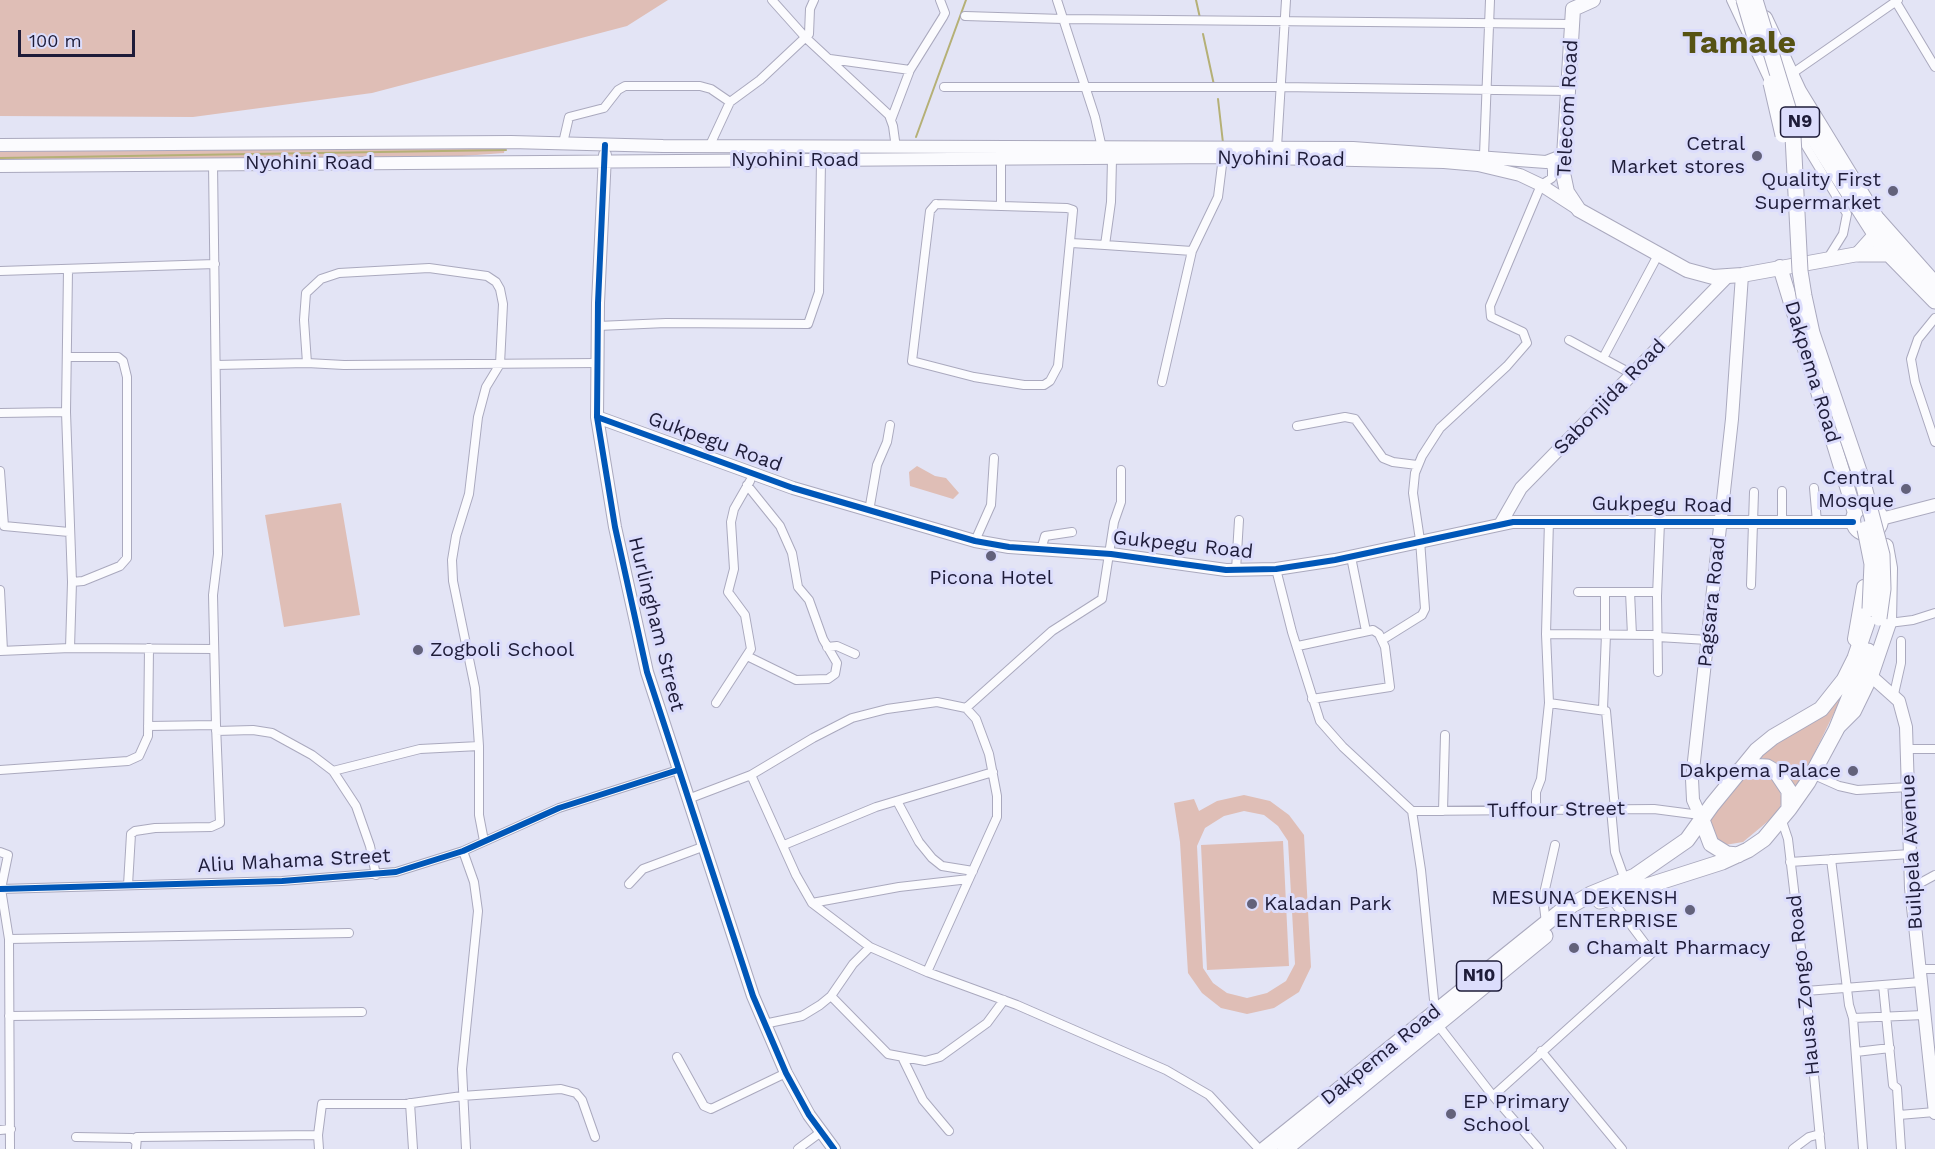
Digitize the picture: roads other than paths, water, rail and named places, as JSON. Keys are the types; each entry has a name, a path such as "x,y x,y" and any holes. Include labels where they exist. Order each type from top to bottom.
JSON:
{"highway":[{"path":"1743,0 1768,74 1782,131 1793,295 1805,344 1868,538 1873,589 1879,620 1844,680 1821,709"},
{"path":"1756,0 1788,108 1793,136 1800,271 1812,333 1863,483 1882,555 1883,589 1879,620 1836,730"},
{"name":"N9","path":"1877,227 1889,254 1935,301"},
{"name":"N9","path":"1877,227 1935,284"},
{"path":"1858,254 1889,254"},
{"name":"N10","path":"1701,817 1765,742 1821,709"},
{"name":"Dakpema Road","path":"1785,815 1812,774 1836,730"},
{"path":"1740,770 1756,765 1777,773 1790,791 1785,815"},
{"name":"N10","path":"1738,855 1764,839 1785,815"},
{"path":"1701,817 1711,844 1727,854 1738,855"},
{"name":"Dakpema Road","path":"1265,1149 1546,922 1576,901 1625,880 1669,855 1687,840 1701,817"},
{"name":"Dakpema Road","path":"1285,1149 1572,915 1610,897 1738,855"}],"main road":[{"name":"Telecom Road","path":"1579,210 1564,183 1573,4 1593,0"},
{"name":"N9","path":"1743,0 1754,36 1799,120 1877,227"},
{"path":"1579,210 1658,255 1700,274 1742,275 1858,254 1877,227 1790,75 1756,0"},
{"name":"Dakpema Road","path":"1803,263 1815,331 1878,517 1890,568 1879,620 1871,676 1854,711 1836,730"},
{"name":"Dakpema Road","path":"1780,267 1856,522 1864,564 1864,599 1858,631 1821,709"},
{"path":"1862,507 1878,517 1871,533 1856,522 1862,507"}],"street":[{"path":"772,0 806,38 830,58 891,120"},
{"path":"710,145 730,102 760,80 806,38 810,31 810,9 814,0"},
{"path":"896,148 891,120 910,70 943,18 945,13 940,0"},
{"path":"1057,0 1102,148"},
{"path":"1277,147 1286,0"},
{"path":"1484,156 1491,0"},
{"path":"1731,0 1759,64 1845,210 1845,227 1828,258"},
{"path":"1790,75 1897,1 1935,67"},
{"path":"965,16 1572,24"},
{"path":"830,58 910,70"},
{"path":"562,143 569,117 604,108 618,90 625,86 700,86 711,89 730,102"},
{"path":"944,87 1280,87 1568,91"},
{"path":"510,162 518,152 511,142"},
{"name":"Nyohini Road","path":"0,145 511,142 896,148 1277,147 1484,156 1546,162 1564,156"},
{"name":"Hurlingham Street","path":"605,145 597,417 613,516 647,672 705,846 735,946 764,1024 786,1073 820,1132 834,1149"},
{"path":"1162,382 1192,251 1218,197 1223,157"},
{"name":"Nyohini Road","path":"0,166 1223,157 1462,163 1507,171 1541,185 1579,210"},
{"path":"1105,245 1111,202 1112,159"},
{"path":"598,326 666,323 774,323 796,326 809,323 819,292 820,160"},
{"path":"1001,160 1001,206"},
{"path":"1382,640 1424,612 1420,540 1413,494 1417,465 1440,428 1507,366 1527,343 1523,332 1491,317 1490,306 1541,185 1550,181 1553,174 1552,167 1546,162"},
{"path":"128,885 131,834 135,831 155,828 212,828 220,823 213,595 218,554 213,163"},
{"path":"936,204 1071,208 1074,214 1071,243 1058,366 1050,381 1044,385 1024,386 916,363 911,357 931,208 936,204"},
{"path":"1071,243 1192,251"},
{"path":"1603,358 1658,255"},
{"path":"0,271 214,264"},
{"path":"307,363 304,308 311,286 321,279 339,273 429,268 488,276 496,282 503,304 500,364 486,387 478,417 469,494 456,536 452,560 453,581 475,688 479,746 479,815 484,841"},
{"path":"68,270 66,411 72,582 70,648"},
{"name":"Pagsara Road","path":"1701,817 1693,800 1692,779 1721,522 1742,275"},
{"name":"Sabonjida Road","path":"1501,523 1521,488 1727,276"},
{"path":"1935,318 1918,339 1911,359 1915,382 1935,441"},
{"path":"1569,340 1632,374"},
{"path":"68,357 118,357 123,361 128,377 127,558 120,566 83,581 72,582"},
{"path":"216,366 307,363 345,365 597,363"},
{"path":"0,413 66,411"},
{"name":"Gukpegu Road","path":"597,417 750,479 975,541 1111,554 1236,570 1276,569 1351,557 1501,523 1549,520 1856,522"},
{"path":"1297,426 1351,417 1358,421 1383,458 1393,462 1417,465"},
{"path":"869,511 877,465 887,442 890,425"},
{"path":"975,541 991,504 994,458"},
{"path":"966,708 1052,631 1098,602 1104,593 1114,522 1121,502 1121,470"},
{"path":"0,471 4,526 69,532"},
{"path":"716,703 751,649 745,615 729,596 728,591 734,570 731,522 734,509 750,479 780,526 792,553 798,587 808,600 827,647 837,663 835,674 828,680 796,680 747,656"},
{"path":"1814,488 1816,522"},
{"path":"1782,491 1782,522"},
{"path":"1751,585 1754,492"},
{"path":"1878,517 1935,505"},
{"path":"1236,570 1239,520"},
{"path":"1536,810 1536,792 1540,779 1549,703 1546,634 1549,520"},
{"path":"1659,672 1657,592 1660,522"},
{"path":"1041,549 1045,536 1072,532"},
{"path":"1351,557 1366,631"},
{"path":"1276,569 1320,721 1329,734 1412,811 1421,870 1435,1010"},
{"path":"0,590 1,651 70,648 214,649"},
{"path":"1578,592 1657,592"},
{"path":"1605,592 1603,709 1608,718 1615,852 1625,880"},
{"path":"1630,592 1632,635"},
{"path":"1879,620 1918,619 1935,613"},
{"path":"1298,646 1373,630 1382,640 1388,658 1390,687 1312,699"},
{"path":"1546,634 1605,634 1708,640"},
{"path":"1871,676 1894,694 1901,663 1901,641"},
{"path":"827,647 837,646 855,654"},
{"path":"0,770 128,761 139,756 147,741 149,648"},
{"name":"Builpela Avenue","path":"1894,694 1903,708 1908,749 1911,888 1935,1112"},
{"path":"688,799 752,775 813,738 852,718 887,709 937,702 952,703 966,708 976,719 993,772 997,796 997,817 927,972"},
{"path":"1549,703 1603,709"},
{"path":"148,726 253,730 272,733 312,755 333,771 356,806 370,846 376,875"},
{"path":"1443,811 1444,735"},
{"path":"333,771 420,749 479,746"},
{"path":"1908,749 1935,749"},
{"name":"Aliu Mahama Street","path":"1,889 376,875 409,870 463,851 559,808 678,770"},
{"path":"784,845 897,801 993,772"},
{"path":"1812,774 1839,786 1857,790 1909,787"},
{"path":"752,775 796,875 812,903 870,947 927,972 1004,1000 1166,1070 1201,1090 1226,1109 1259,1149"},
{"path":"897,801 920,842 932,858 942,866 971,875"},
{"name":"Tuffour Street","path":"1412,811 1654,809 1701,817"},
{"name":"Hausa Zongo Road","path":"1785,815 1806,991 1821,1149"},
{"path":"1546,922 1543,898 1555,845"},
{"path":"629,884 643,869 705,846"},
{"path":"463,851 474,882 478,911 466,1008 462,1096 466,1149"},
{"path":"0,852 8,855 1,889 9,939 9,1016 4,1032 11,1129 10,1149"},
{"path":"1790,862 1910,854"},
{"path":"1831,859 1847,988 1853,1018 1863,1149"},
{"path":"812,903 971,875"},
{"path":"1911,888 1935,875"},
{"path":"1493,1096 1652,952 1610,897"},
{"path":"9,939 349,933"},
{"path":"764,1024 802,1016 831,996 853,964 870,947"},
{"path":"1806,991 1883,985 1920,976 1935,969"},
{"path":"1883,985 1901,1149"},
{"path":"831,996 888,1054 903,1059 925,1061 940,1058 987,1023 1004,1000"},
{"path":"9,1016 362,1012"},
{"path":"1853,1018 1924,1015"},
{"path":"1438,1025 1493,1096 1539,1149"},
{"path":"1856,1052 1890,1048"},
{"path":"1541,1051 1622,1149"},
{"path":"677,1057 704,1106 711,1109 786,1073"},
{"path":"903,1059 923,1101 949,1131"},
{"path":"319,1149 318,1135 322,1104 410,1103 462,1096 561,1089 572,1091 582,1100 595,1137"},
{"path":"410,1103 412,1149"},
{"path":"1899,1115 1935,1112"},
{"path":"0,1130 11,1129"},
{"path":"798,1149 820,1132"},
{"path":"1793,1149 1809,1137 1820,1134"},
{"path":"136,1146 137,1137 318,1135"},
{"path":"76,1137 132,1138 136,1146"}],"waterway":[{"path":"916,137 966,0"},
{"path":"1196,0 1200,18"},
{"path":"1203,34 1214,85"},
{"path":"1218,99 1223,143"},
{"path":"0,158 506,150"}],"place":[{"name":"Cetral Market stores","path":"1757,156"},
{"name":"Quality First Supermarket","path":"1893,191"},
{"name":"Central Mosque","path":"1906,489"},
{"name":"Picona Hotel","path":"991,556"},
{"name":"Zogboli School","path":"418,650"},
{"name":"Dakpema Palace","path":"1853,771"},
{"name":"Kaladan Park","path":"1252,904"},
{"name":"MESUNA DEKENSH ENTERPRISE","path":"1690,910"},
{"name":"Chamalt Pharmacy","path":"1574,948"},
{"name":"EP Primary School","path":"1451,1114"}],"district":[{"name":"Tamale","path":"1739,44"}]}
